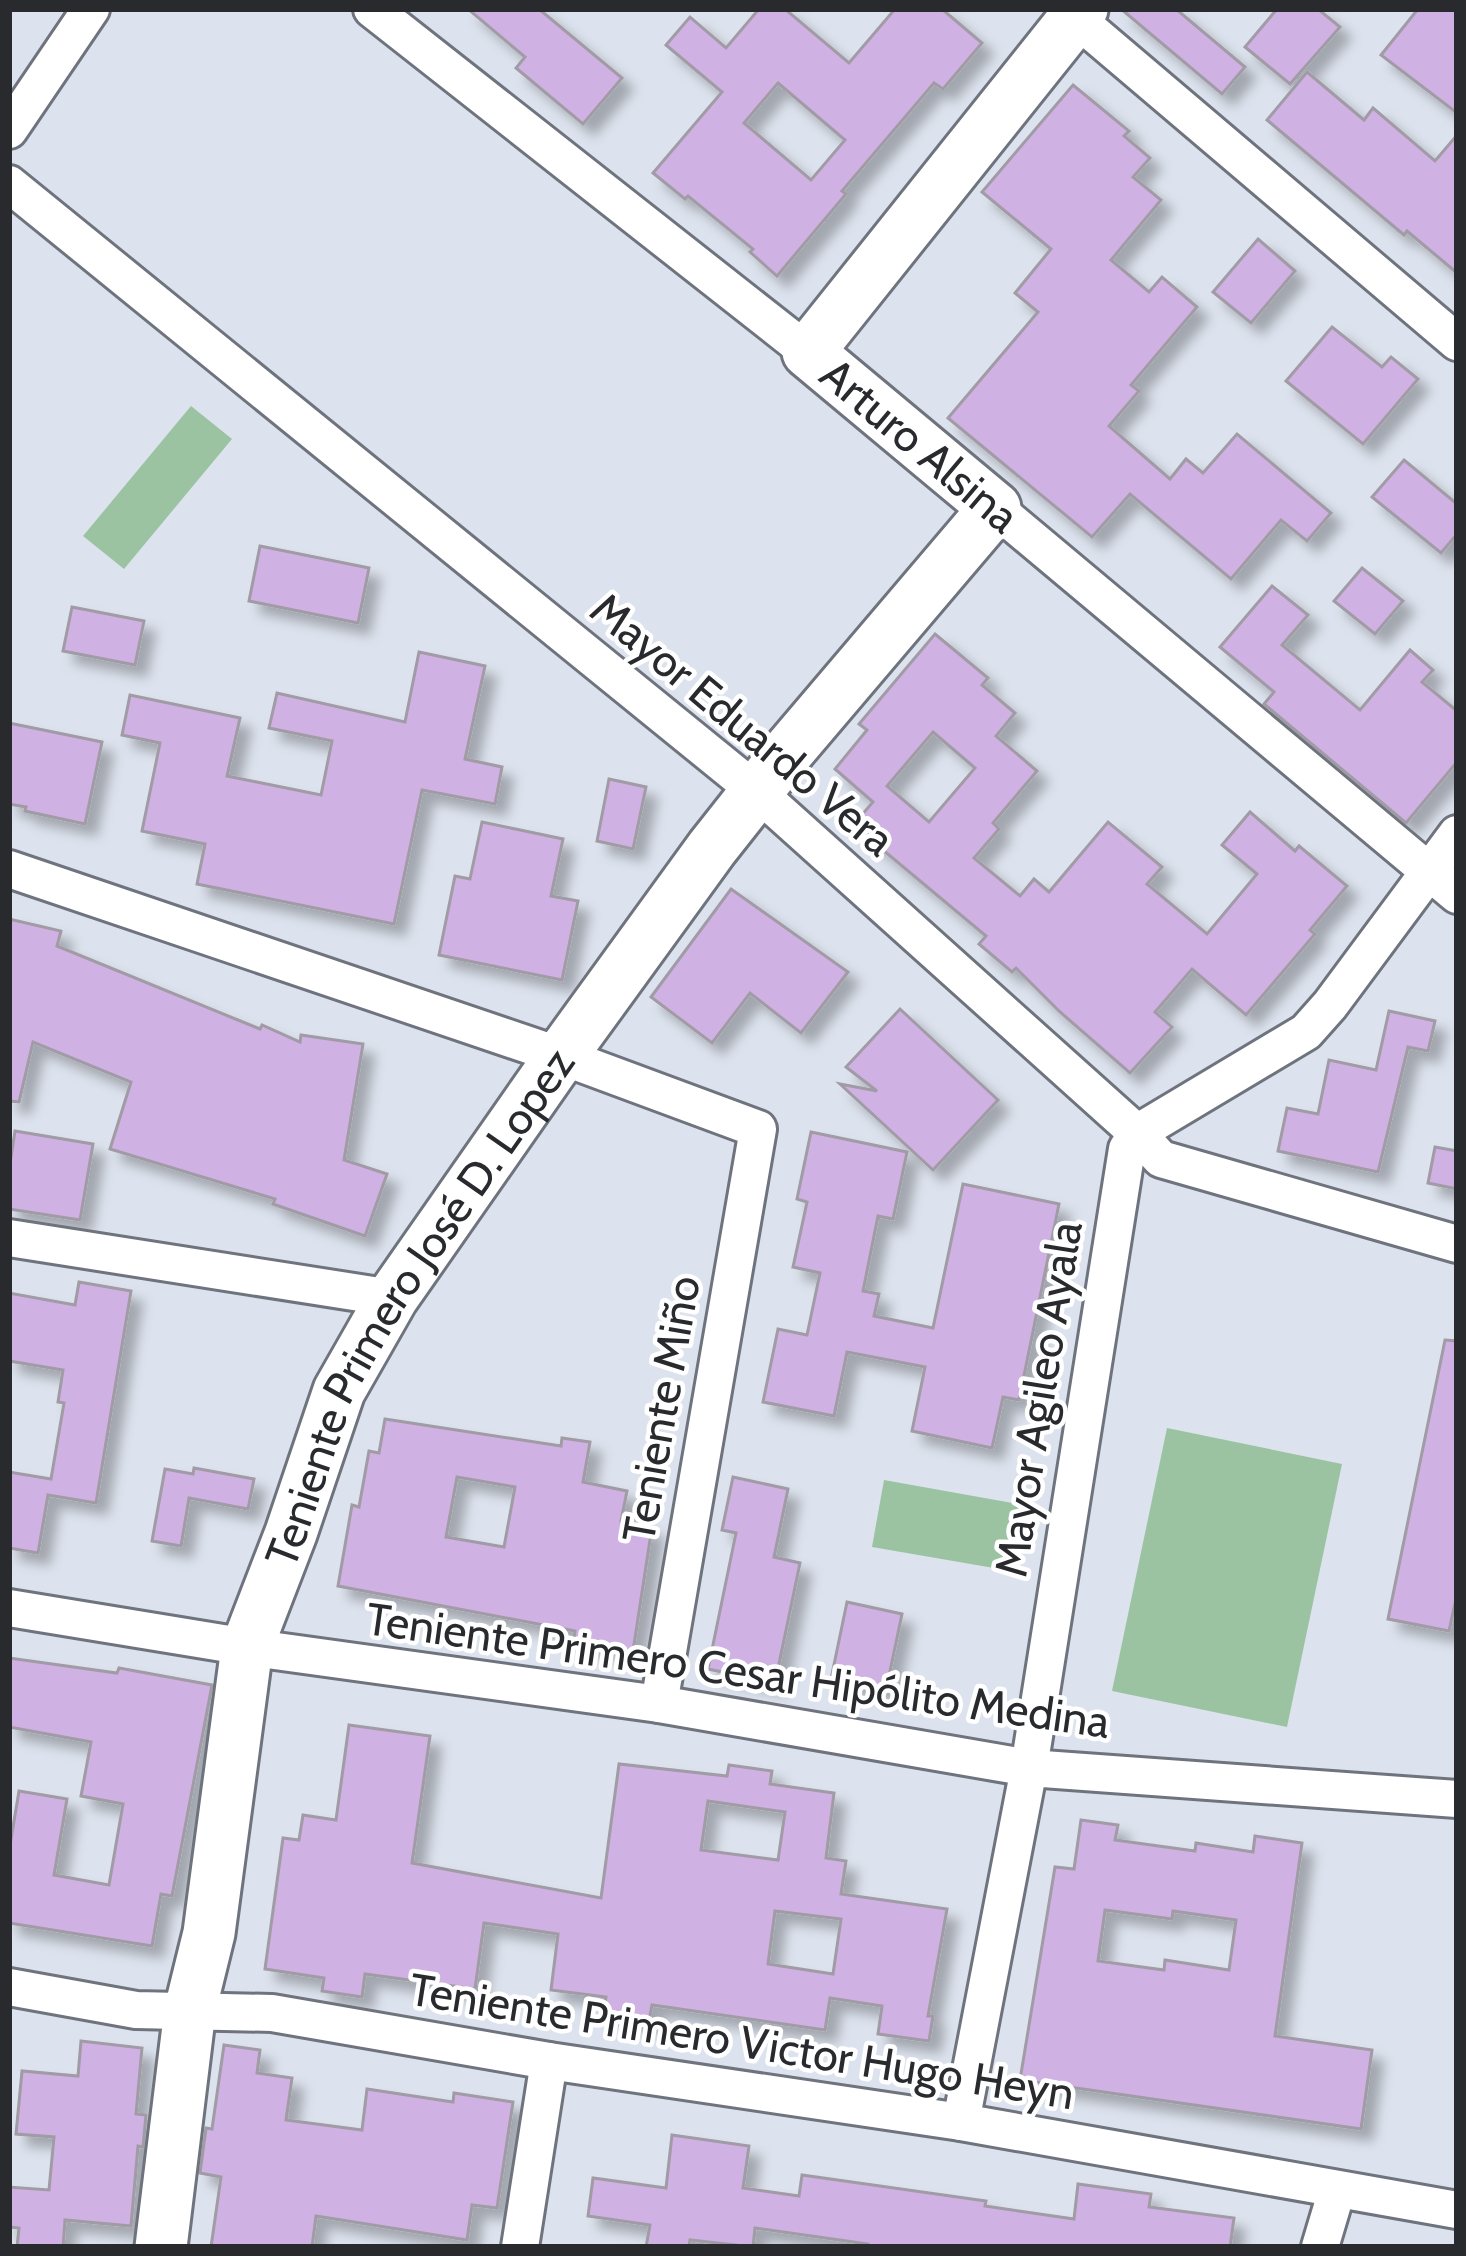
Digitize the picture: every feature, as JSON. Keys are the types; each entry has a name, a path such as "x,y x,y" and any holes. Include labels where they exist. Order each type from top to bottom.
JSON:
{"street":[{"path":"9,130 92,9"},
{"name":"Arturo Alsina","path":"372,9 808,352 1457,895"},
{"path":"808,352 1074,12 1457,342"},
{"name":"Mayor Eduardo Vera","path":"9,184 755,791 1161,1159 1457,1244"},
{"name":"Teniente Primero José D. Lopez","path":"161,2247 166,2175 190,2010 209,1933 247,1647 292,1533 339,1391 392,1298 755,791 995,508"},
{"path":"1137,1133 1306,1032 1457,834"},
{"path":"9,869 561,1056"},
{"name":"Teniente Miño","path":"561,1056 758,1130 659,1704"},
{"name":"Mayor Agileo Ayala","path":"961,2122 1029,1768 1126,1149 1137,1133"},
{"path":"9,1238 392,1298"},
{"name":"Teniente Primero Cesar Hipólito Medina","path":"9,1608 247,1647 659,1704 1029,1768 1457,1799"},
{"name":"Teniente Primero Victor Hugo Heyn","path":"9,1988 136,2010 272,2013 549,2061 961,2122 1457,2210"},
{"path":"520,2247 549,2061"},
{"path":"1320,2247 1337,2190"}],"green space":[{"path":"191,406 232,439 124,569 83,536"},
{"path":"1167,1428 1342,1464 1287,1727 1112,1691"},
{"path":"884,1480 1029,1506 1017,1572 872,1547"}],"building":[{"path":"468,9 539,9 622,78 583,124 516,68 525,57"},
{"path":"759,9 785,9 849,63 895,9 942,9 982,43 943,89 934,83 777,276 750,252 753,249 653,173 722,92 666,45 690,17 726,48","holes":["778,83 845,140 811,180 744,123"]},
{"path":"1121,9 1176,9 1245,67 1222,94"},
{"path":"1277,9 1318,9 1340,27 1290,84 1245,47"},
{"path":"1418,9 1457,9 1457,113 1381,55"},
{"path":"1307,72 1364,120 1373,108 1435,161 1457,135 1457,273 1407,231 1404,235 1267,120"},
{"path":"1073,85 1129,131 1124,136 1150,158 1133,177 1161,200 1111,260 1149,292 1162,277 1197,307 1131,385 1139,391 1109,426 1170,479 1186,459 1203,473 1237,434 1331,513 1307,541 1281,520 1231,579 1130,494 1092,537 948,418 1038,312 1015,293 1051,249 982,192"},
{"path":"1258,239 1295,271 1251,323 1213,292"},
{"path":"1332,327 1382,367 1391,357 1418,379 1363,444 1286,381"},
{"path":"1404,460 1457,504 1457,534 1441,553 1372,497"},
{"path":"260,546 369,568 358,623 249,601"},
{"path":"1362,568 1403,601 1375,634 1334,601"},
{"path":"1272,586 1308,615 1282,645 1360,710 1410,650 1433,670 1422,682 1457,711 1457,762 1406,823 1264,704 1274,692 1220,647"},
{"path":"72,607 144,621 135,665 63,651"},
{"path":"935,634 988,678 982,685 1015,713 996,736 1037,771 993,823 999,829 974,858 1020,896 1034,879 1049,892 1108,822 1162,867 1147,884 1207,934 1257,874 1222,845 1250,812 1295,851 1299,846 1347,886 1310,930 1315,934 1246,1015 1192,969 1155,1012 1172,1027 1130,1073 1016,968 1012,972 979,944 986,936 853,825 873,802 835,769 867,730 859,724","holes":["933,732 975,768 929,822 887,786"]},
{"path":"419,652 485,666 465,759 502,767 495,804 422,790 394,924 197,884 205,844 142,831 160,743 122,735 130,695 240,718 227,776 321,795 332,741 269,728 277,693 405,722"},
{"path":"9,723 102,742 85,824 9,804"},
{"path":"609,779 646,787 633,849 597,841"},
{"path":"482,822 563,839 551,896 578,901 562,980 439,955 455,876 470,879"},
{"path":"731,889 848,972 801,1033 750,993 712,1043 651,997"},
{"path":"9,919 61,931 57,946 260,1029 262,1025 300,1042 301,1035 363,1044 344,1160 387,1174 365,1236 273,1204 275,1199 110,1149 131,1082 33,1042 19,1102 9,1101"},
{"path":"900,1009 998,1100 933,1170 840,1084 877,1091 846,1067"},
{"path":"1389,1011 1435,1021 1428,1051 1408,1047 1378,1172 1278,1151 1287,1108 1318,1114 1329,1060 1376,1070"},
{"path":"15,1131 93,1144 80,1220 9,1209"},
{"path":"811,1132 907,1152 893,1219 878,1216 863,1291 879,1294 874,1316 933,1328 963,1184 1059,1204 1019,1400 1003,1397 992,1448 912,1431 925,1367 847,1352 834,1416 763,1402 778,1329 807,1335 820,1273 793,1267 807,1202 797,1199"},
{"path":"1435,1147 1457,1151 1457,1189 1428,1183"},
{"path":"79,1282 131,1291 96,1503 48,1495 38,1553 9,1548 9,1472 51,1479 64,1403 58,1402 63,1370 9,1361 9,1293 75,1305"},
{"path":"1445,1340 1457,1341 1457,1594 1449,1631 1388,1619"},
{"path":"385,1419 561,1446 562,1438 590,1442 583,1482 627,1491 621,1521 652,1527 633,1651 574,1641 575,1631 338,1586 352,1505 359,1507 369,1451 379,1453","holes":["457,1477 515,1487 504,1547 446,1537"]},
{"path":"194,1468 254,1479 248,1509 189,1498 181,1546 152,1541 165,1469 193,1474"},
{"path":"733,1477 788,1489 774,1557 800,1563 775,1683 708,1669 736,1533 722,1530"},
{"path":"847,1602 902,1614 886,1690 831,1679"},
{"path":"9,1658 117,1673 119,1668 212,1685 172,1896 161,1894 152,1946 9,1923 9,1851 19,1791 67,1799 54,1875 109,1885 123,1804 81,1796 91,1742 9,1727"},
{"path":"349,1725 430,1736 412,1863 601,1898 619,1764 727,1776 729,1765 772,1771 770,1784 834,1793 826,1858 846,1861 841,1894 947,1909 928,2016 933,2016 929,2041 878,2034 882,2006 830,1998 825,2030 652,2005 649,2021 603,2015 606,1997 551,1990 558,1934 484,1923 475,1989 365,1974 362,1997 322,1991 324,1978 265,1969 283,1838 299,1840 303,1815 336,1820","holes":["708,1801 785,1812 778,1860 701,1850","775,1911 841,1919 833,1974 768,1964"]},
{"path":"1081,1820 1118,1825 1115,1840 1195,1851 1196,1843 1253,1852 1255,1836 1302,1843 1275,2036 1372,2050 1361,2129 1020,2080 1055,1867 1074,1869","holes":["1105,1910 1172,1919 1173,1911 1236,1920 1229,1970 1165,1960 1164,1970 1098,1961"]},
{"path":"81,2041 142,2048 136,2114 146,2115 143,2147 138,2146 131,2226 65,2220 63,2247 17,2247 19,2228 9,2227 9,2187 49,2190 54,2137 16,2134 22,2071 78,2076"},
{"path":"224,2045 260,2050 257,2073 292,2078 286,2120 362,2130 367,2089 453,2102 454,2093 513,2102 497,2208 472,2205 467,2240 316,2216 312,2247 211,2247 221,2177 200,2173 206,2128 212,2129"},
{"path":"672,2135 749,2146 743,2188 799,2196 802,2175 986,2201 985,2206 1074,2219 1078,2184 1151,2194 1149,2207 1234,2218 1230,2247 868,2247 755,2228 753,2247 690,2240 689,2247 646,2247 650,2225 588,2216 593,2178 666,2188"}]}
